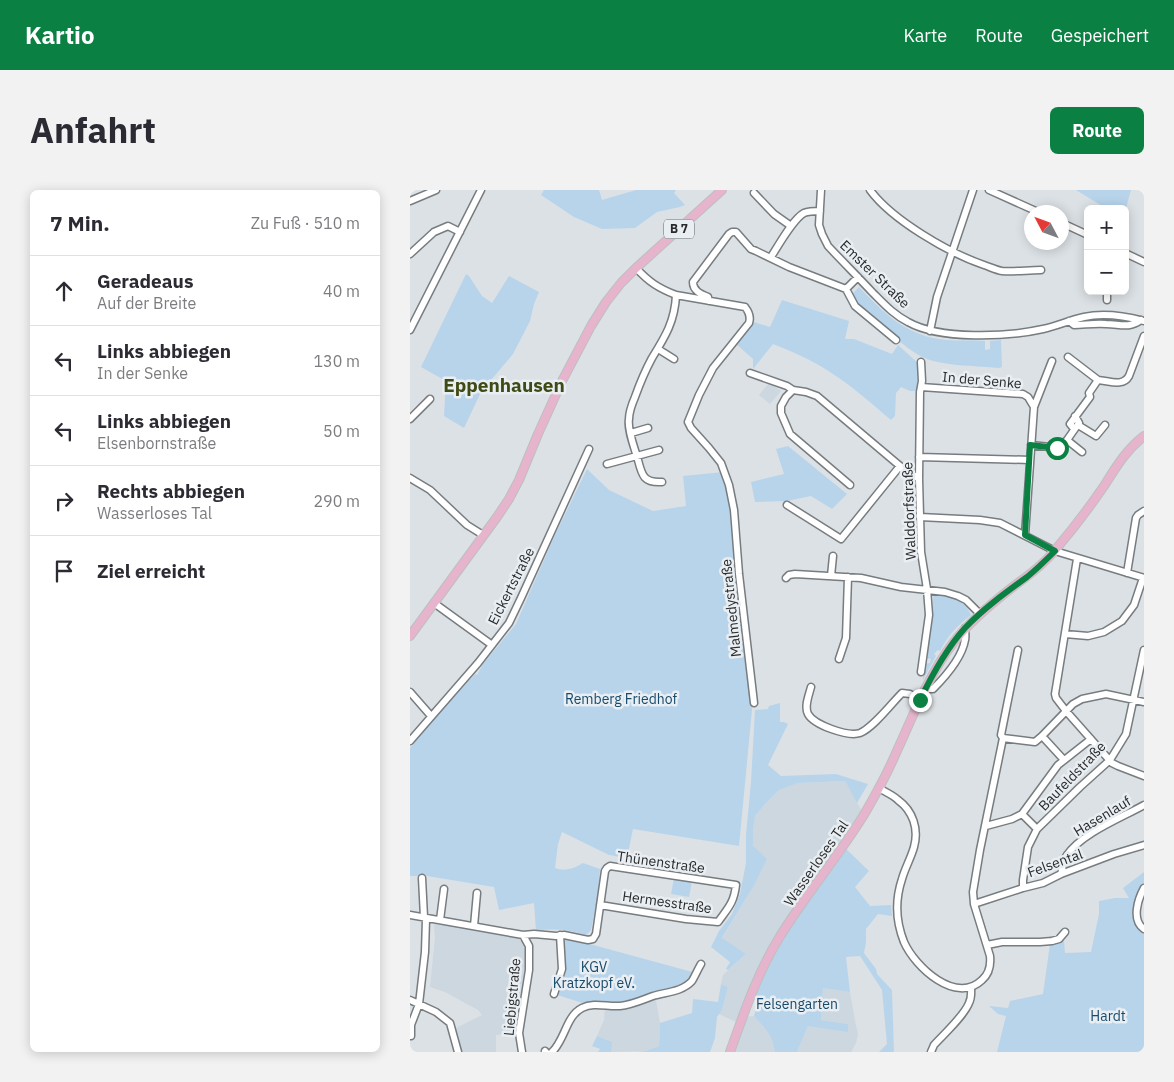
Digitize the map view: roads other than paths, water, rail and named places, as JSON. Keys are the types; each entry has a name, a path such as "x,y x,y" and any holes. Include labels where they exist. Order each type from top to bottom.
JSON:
{"main road":[{"name":"B 7","path":"410,636 504,507 519,480 557,390 594,322 612,294 636,268 722,190"},
{"name":"Wasserloses Tal","path":"730,1052 758,978 771,952 794,915 864,815 896,754 926,688 953,643 980,614 1027,577 1055,551 1082,517 1122,457 1144,436"}],"street":[{"path":"410,201 436,190"},
{"path":"410,330 481,190"},
{"name":"Emster Straße","path":"821,190 819,225 828,246 884,305 908,322 930,331 971,335 997,334 1042,329 1068,322 1074,326 1106,324 1127,326 1142,321"},
{"path":"870,190 874,196 899,218 928,238 952,251 1001,271 1041,270"},
{"path":"930,331 937,297 973,190"},
{"path":"989,190 1024,206"},
{"path":"754,193 774,214 791,226"},
{"path":"771,257 791,226 800,216 806,212 820,211"},
{"path":"410,254 434,232 448,226 460,232"},
{"path":"1069,226 1084,233"},
{"path":"709,301 708,297 693,287 692,282 729,234 736,232 751,249 789,267 846,289 855,306 896,340"},
{"path":"1129,255 1144,262"},
{"path":"636,268 658,287 676,295 709,301"},
{"path":"846,289 858,277"},
{"path":"662,482 646,480 642,473 631,433 629,418 645,372 670,327 676,307 676,295"},
{"path":"1107,295 1108,300"},
{"name":"Malmedystraße","path":"709,301 745,307 749,312 750,319 749,323 713,368 698,395 688,420 688,426 721,463 734,510 739,574 754,703"},
{"path":"1068,357 1098,380 1122,383 1129,376 1144,336"},
{"path":"658,349 674,359"},
{"name":"In der Senke","path":"1025,535 1034,407 1052,361"},
{"name":"Walddorfstraße","path":"921,672 926,660 929,615 921,552 920,517 919,457 922,362"},
{"path":"750,373 787,386 793,390 817,396 900,466 919,479"},
{"path":"1098,380 1089,393 1090,397 1070,424 1096,436 1104,425"},
{"name":"In der Senke","path":"921,387 1023,394 1028,397 1034,407"},
{"path":"793,390 781,406 781,412 790,434 850,485"},
{"path":"410,419 430,400"},
{"path":"1030,445 1059,448 1076,427"},
{"path":"631,433 648,428"},
{"path":"1067,440 1082,452"},
{"name":"Eickertstraße","path":"410,741 455,690 509,623 589,449"},
{"path":"608,464 659,450"},
{"path":"919,457 1030,460"},
{"path":"787,504 841,538 900,466"},
{"path":"411,481 430,490 483,536"},
{"path":"1127,573 1136,518 1144,511"},
{"path":"920,517 1000,523 1055,551 1143,578 1134,605 1122,621 1104,632 1088,636 1065,634"},
{"path":"831,576 833,556"},
{"path":"1077,559 1055,694 1056,698 1110,760 1118,766 1144,776"},
{"path":"786,578 789,575 795,574 861,578 901,587 945,592 966,600 980,614"},
{"path":"839,659 846,638 848,577"},
{"path":"434,603 492,645"},
{"path":"926,688 933,689 952,667 966,640 965,628"},
{"path":"879,788 897,798 904,805 915,822 916,827 914,847 902,877 898,898 897,913 904,942 919,965 933,978 956,987 971,987 984,979 991,964 974,904 973,892 1018,650"},
{"name":"Baufeldstraße","path":"1023,888 1028,847 1037,830 1110,760 1126,734 1144,650"},
{"path":"810,687 806,706 811,718 821,725 845,733 854,734 866,730 902,693 910,694 920,700"},
{"path":"410,692 431,716"},
{"path":"1003,738 1035,742 1073,704 1082,699 1106,694 1144,702"},
{"path":"1042,736 1064,760"},
{"path":"986,826 1012,819 1022,814 1058,765 1091,739"},
{"name":"Hasenlauf","path":"1061,874 1064,862 1073,848 1090,834 1144,805"},
{"path":"1022,814 1037,830"},
{"name":"Felsental","path":"974,904 1043,883 1061,874 1114,854 1144,845"},
{"name":"Thünenstraße","path":"523,934 564,935 588,940 593,938 596,934 604,871 610,866 736,885"},
{"path":"411,1036 411,1025 419,1004 425,952 422,878"},
{"name":"Hermesstraße","path":"600,905 686,919 718,922 732,904 736,885"},
{"path":"1144,888 1136,908 1138,922 1144,929"},
{"path":"440,920 444,889"},
{"path":"474,926 477,893"},
{"path":"410,915 523,934"},
{"path":"987,945 1002,942 1052,941 1059,939 1065,932"},
{"name":"Liebigstraße","path":"522,1052 519,1033 529,970 529,946 523,934"},
{"path":"554,994 562,969 560,935"},
{"path":"548,1052 557,1048 572,1017 580,1009 589,1005 621,1006 676,991 692,980 700,964"},
{"path":"931,1052 969,1003 972,995 971,987"},
{"path":"410,1000 436,1012 450,1023 458,1052"}],"district":[{"name":"Eppenhausen","path":"504,385"}],"park label":[{"name":"Remberg Friedhof","path":"621,699"},
{"name":"KGV Kratzkopf eV.","path":"594,976"},
{"name":"Felsengarten","path":"797,1004"},
{"name":"Hardt","path":"1108,1016"}]}
